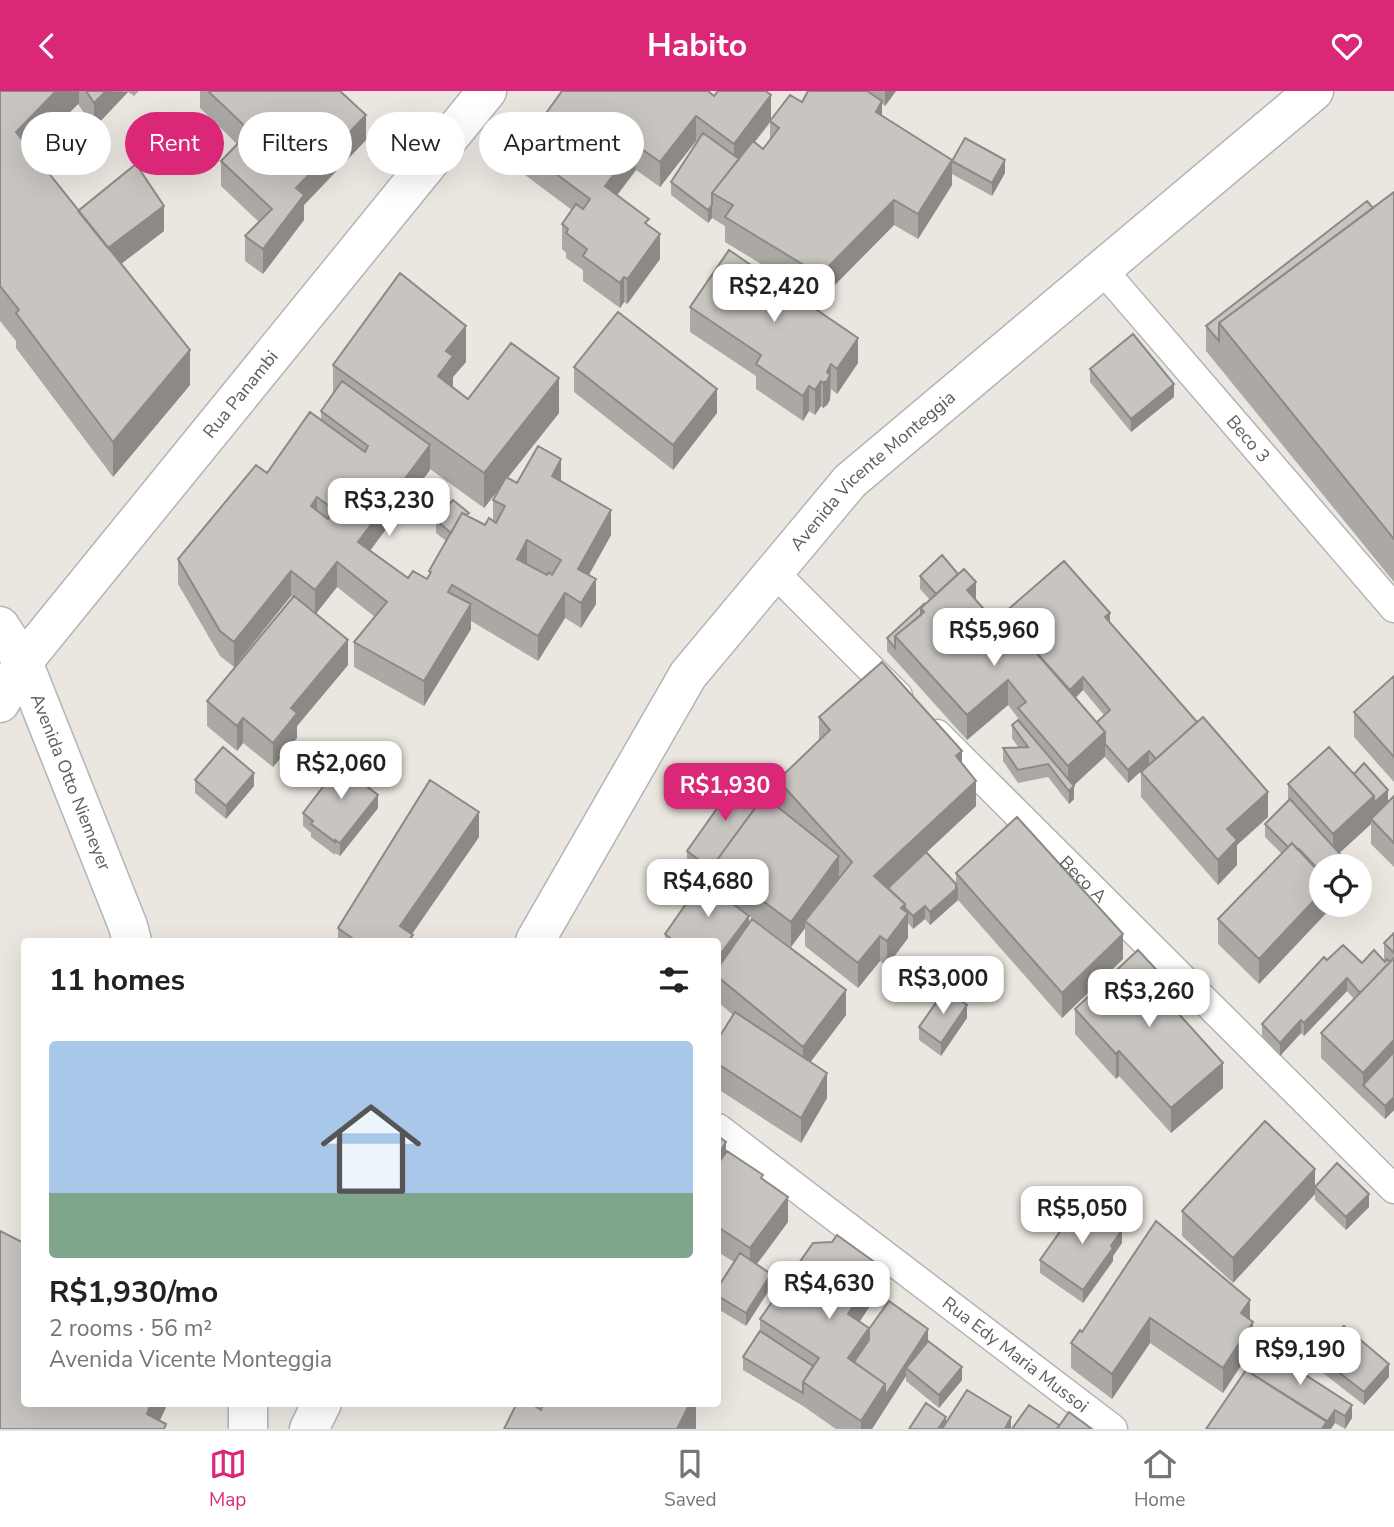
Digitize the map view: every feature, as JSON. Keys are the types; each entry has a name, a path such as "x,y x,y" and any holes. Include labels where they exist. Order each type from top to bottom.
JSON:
{"main road":[{"name":"Avenida Vicente Monteggia","path":"537,938 688,675 850,481 1314,91"},
{"name":"Rua Panambi","path":"0,703 23,662 470,98"},
{"name":"Avenida Otto Niemeyer","path":"0,626 23,662 131,938"},
{"path":"248,1407 248,1429"}],"lane":[{"name":"Beco 3","path":"1102,269 1394,608"},
{"name":"Beco A","path":"774,572 1394,1189"},
{"name":"Rua Edy Maria Mussoi","path":"721,1130 1113,1429"}],"building":[{"path":"0,91 56,91 36,112 21,112 21,127 16,132 21,138 21,175 50,175 190,350 113,442 16,313 19,310 0,286"},
{"path":"86,91 106,91 94,103"},
{"path":"208,91 340,91 366,115 352,130 352,112 238,112 238,120"},
{"path":"562,91 708,91 714,96 718,91 766,91 771,95 734,144 696,116 660,162 644,151 644,112 547,112"},
{"path":"808,91 867,91 882,101 876,112 952,160 918,214 894,200 820,275 725,217 733,205 712,193 753,141 763,149 779,128 770,121 790,95 802,102"},
{"path":"703,133 739,159 712,193 712,205 708,210 671,182"},
{"path":"965,138 1005,160 992,183 952,161"},
{"path":"238,143 238,175 308,175 296,188 304,195 263,249 245,236 272,209 224,164 224,158"},
{"path":"125,173 143,175 164,206 108,248 78,211"},
{"path":"558,175 613,175 605,186 649,219 645,223 660,234 629,277 624,277 620,283 583,256 587,249 566,233 568,229 562,224 576,204 583,209 590,199"},
{"path":"1394,192 1394,539 1219,323"},
{"path":"1367,201 1373,208 1219,323 1219,341 1206,326"},
{"path":"729,250 858,338 837,369 831,364 827,381 821,381 815,390 809,386 803,396 756,364 761,355 690,307"},
{"path":"400,273 466,326 446,351 453,356 438,376 468,399 511,343 559,378 484,473 333,365"},
{"path":"618,312 717,389 673,445 574,367"},
{"path":"1133,334 1174,384 1131,419 1090,369"},
{"path":"342,381 430,445 358,542 408,578 413,571 427,579 462,513 485,525 489,518 496,523 505,506 493,500 506,477 517,483 538,446 561,459 552,476 611,510 578,569 596,579 581,603 565,593 538,636 452,585 448,592 471,604 424,681 354,642 387,602 337,562 315,590 291,571 234,642 220,631 178,559 256,465 267,473 310,412 365,452 368,446 321,411","holes":["317,497 334,510 328,519 311,506","527,540 561,560 552,575 517,559"]},
{"path":"453,500 469,513 462,513 451,533 436,520"},
{"path":"942,555 958,574 936,594 920,576"},
{"path":"1064,561 1110,613 1105,617 1197,722 1156,759 1149,751 1128,770 1105,744 1105,732 1097,722 1110,710 1083,677 1070,690 1026,641 1021,646 997,619"},
{"path":"964,569 976,582 967,590 1019,649 1026,641 1105,732 1068,766 1018,708 1026,702 1008,680 967,715 895,636 924,612 921,608"},
{"path":"294,596 348,640 291,708 297,713 273,743 243,718 237,726 207,701"},
{"path":"925,603 921,608 921,615 895,636 895,648 887,638"},
{"path":"882,662 962,751 956,756 976,781 874,876 905,904 901,908 908,913 887,941 880,936 858,963 805,921 852,862 778,780 830,730 819,717"},
{"path":"1394,676 1394,757 1354,712"},
{"path":"1203,717 1268,792 1227,829 1237,840 1218,860 1141,772"},
{"path":"1018,720 1074,786 1069,791 1048,764 1018,770 1003,748 1028,747 1012,725"},
{"path":"223,747 254,773 226,806 195,780"},
{"path":"1329,747 1374,796 1333,834 1288,784"},
{"path":"356,753 367,762 355,777 378,795 340,843 335,842 311,824 313,821 303,813 339,766 343,769"},
{"path":"1364,763 1388,790 1374,803 1374,796 1354,774"},
{"path":"740,776 763,797 714,864 714,871 687,851"},
{"path":"430,780 479,812 400,926 413,935 410,938 352,938 338,928"},
{"path":"764,796 839,856 791,922 714,864"},
{"path":"1394,796 1394,843 1371,819"},
{"path":"1290,799 1340,854 1309,854 1309,859 1292,843 1288,847 1265,824"},
{"path":"1017,817 1123,934 1062,993 956,873"},
{"path":"1292,843 1309,861 1309,906 1259,959 1218,919"},
{"path":"926,852 956,884 956,889 930,912 925,906 913,916 888,888"},
{"path":"702,881 749,916 721,953 721,938 670,938 665,934"},
{"path":"752,919 846,990 803,1047 721,979 721,964"},
{"path":"1394,933 1394,953 1384,943"},
{"path":"1343,945 1362,963 1374,950 1385,962 1387,959 1390,962 1360,993 1347,978 1304,1023 1301,1020 1280,1043 1262,1024 1324,957 1327,960"},
{"path":"1138,950 1179,994 1169,1003 1223,1063 1171,1108 1119,1051 1116,1054 1075,1009"},
{"path":"1394,958 1394,1040 1363,1073 1321,1033"},
{"path":"945,990 967,1005 941,1043 919,1027"},
{"path":"735,1012 827,1073 801,1118 721,1066 721,1034"},
{"path":"1394,1052 1394,1097 1385,1106 1363,1085"},
{"path":"1265,1121 1315,1169 1233,1258 1182,1211"},
{"path":"727,1151 763,1175 761,1178 788,1197 750,1248 721,1229 721,1160"},
{"path":"1337,1163 1369,1194 1346,1217 1315,1187"},
{"path":"1081,1202 1122,1230 1111,1246 1113,1248 1083,1290 1040,1260"},
{"path":"1156,1221 1250,1300 1241,1313 1253,1322 1223,1368 1150,1318 1112,1374 1071,1343 1080,1330 1082,1332"},
{"path":"0,1231 21,1242 21,1407 150,1407 147,1414 166,1424 164,1429 0,1429"},
{"path":"837,1235 880,1266 848,1314 869,1328 848,1358 885,1384 861,1421 803,1382 819,1358 760,1319 813,1243 832,1242"},
{"path":"740,1253 771,1274 746,1313 721,1298 721,1282"},
{"path":"889,1301 928,1329 885,1396 885,1384 854,1362 869,1340 869,1329"},
{"path":"1344,1326 1389,1364 1364,1392 1318,1356"},
{"path":"760,1331 813,1366 803,1382 803,1393 743,1357"},
{"path":"928,1341 962,1367 939,1395 906,1368"},
{"path":"1267,1350 1352,1405 1345,1416 1335,1410 1327,1422 1252,1374"},
{"path":"1246,1370 1327,1421 1322,1429 1206,1429"},
{"path":"967,1390 1011,1417 1005,1429 942,1429"},
{"path":"926,1403 946,1417 938,1429 909,1429"},
{"path":"1029,1405 1059,1425 1057,1429 1012,1429"},
{"path":"515,1407 536,1407 541,1410 542,1407 688,1407 677,1429 504,1429"},
{"path":"1069,1412 1092,1429 1057,1429"}]}
